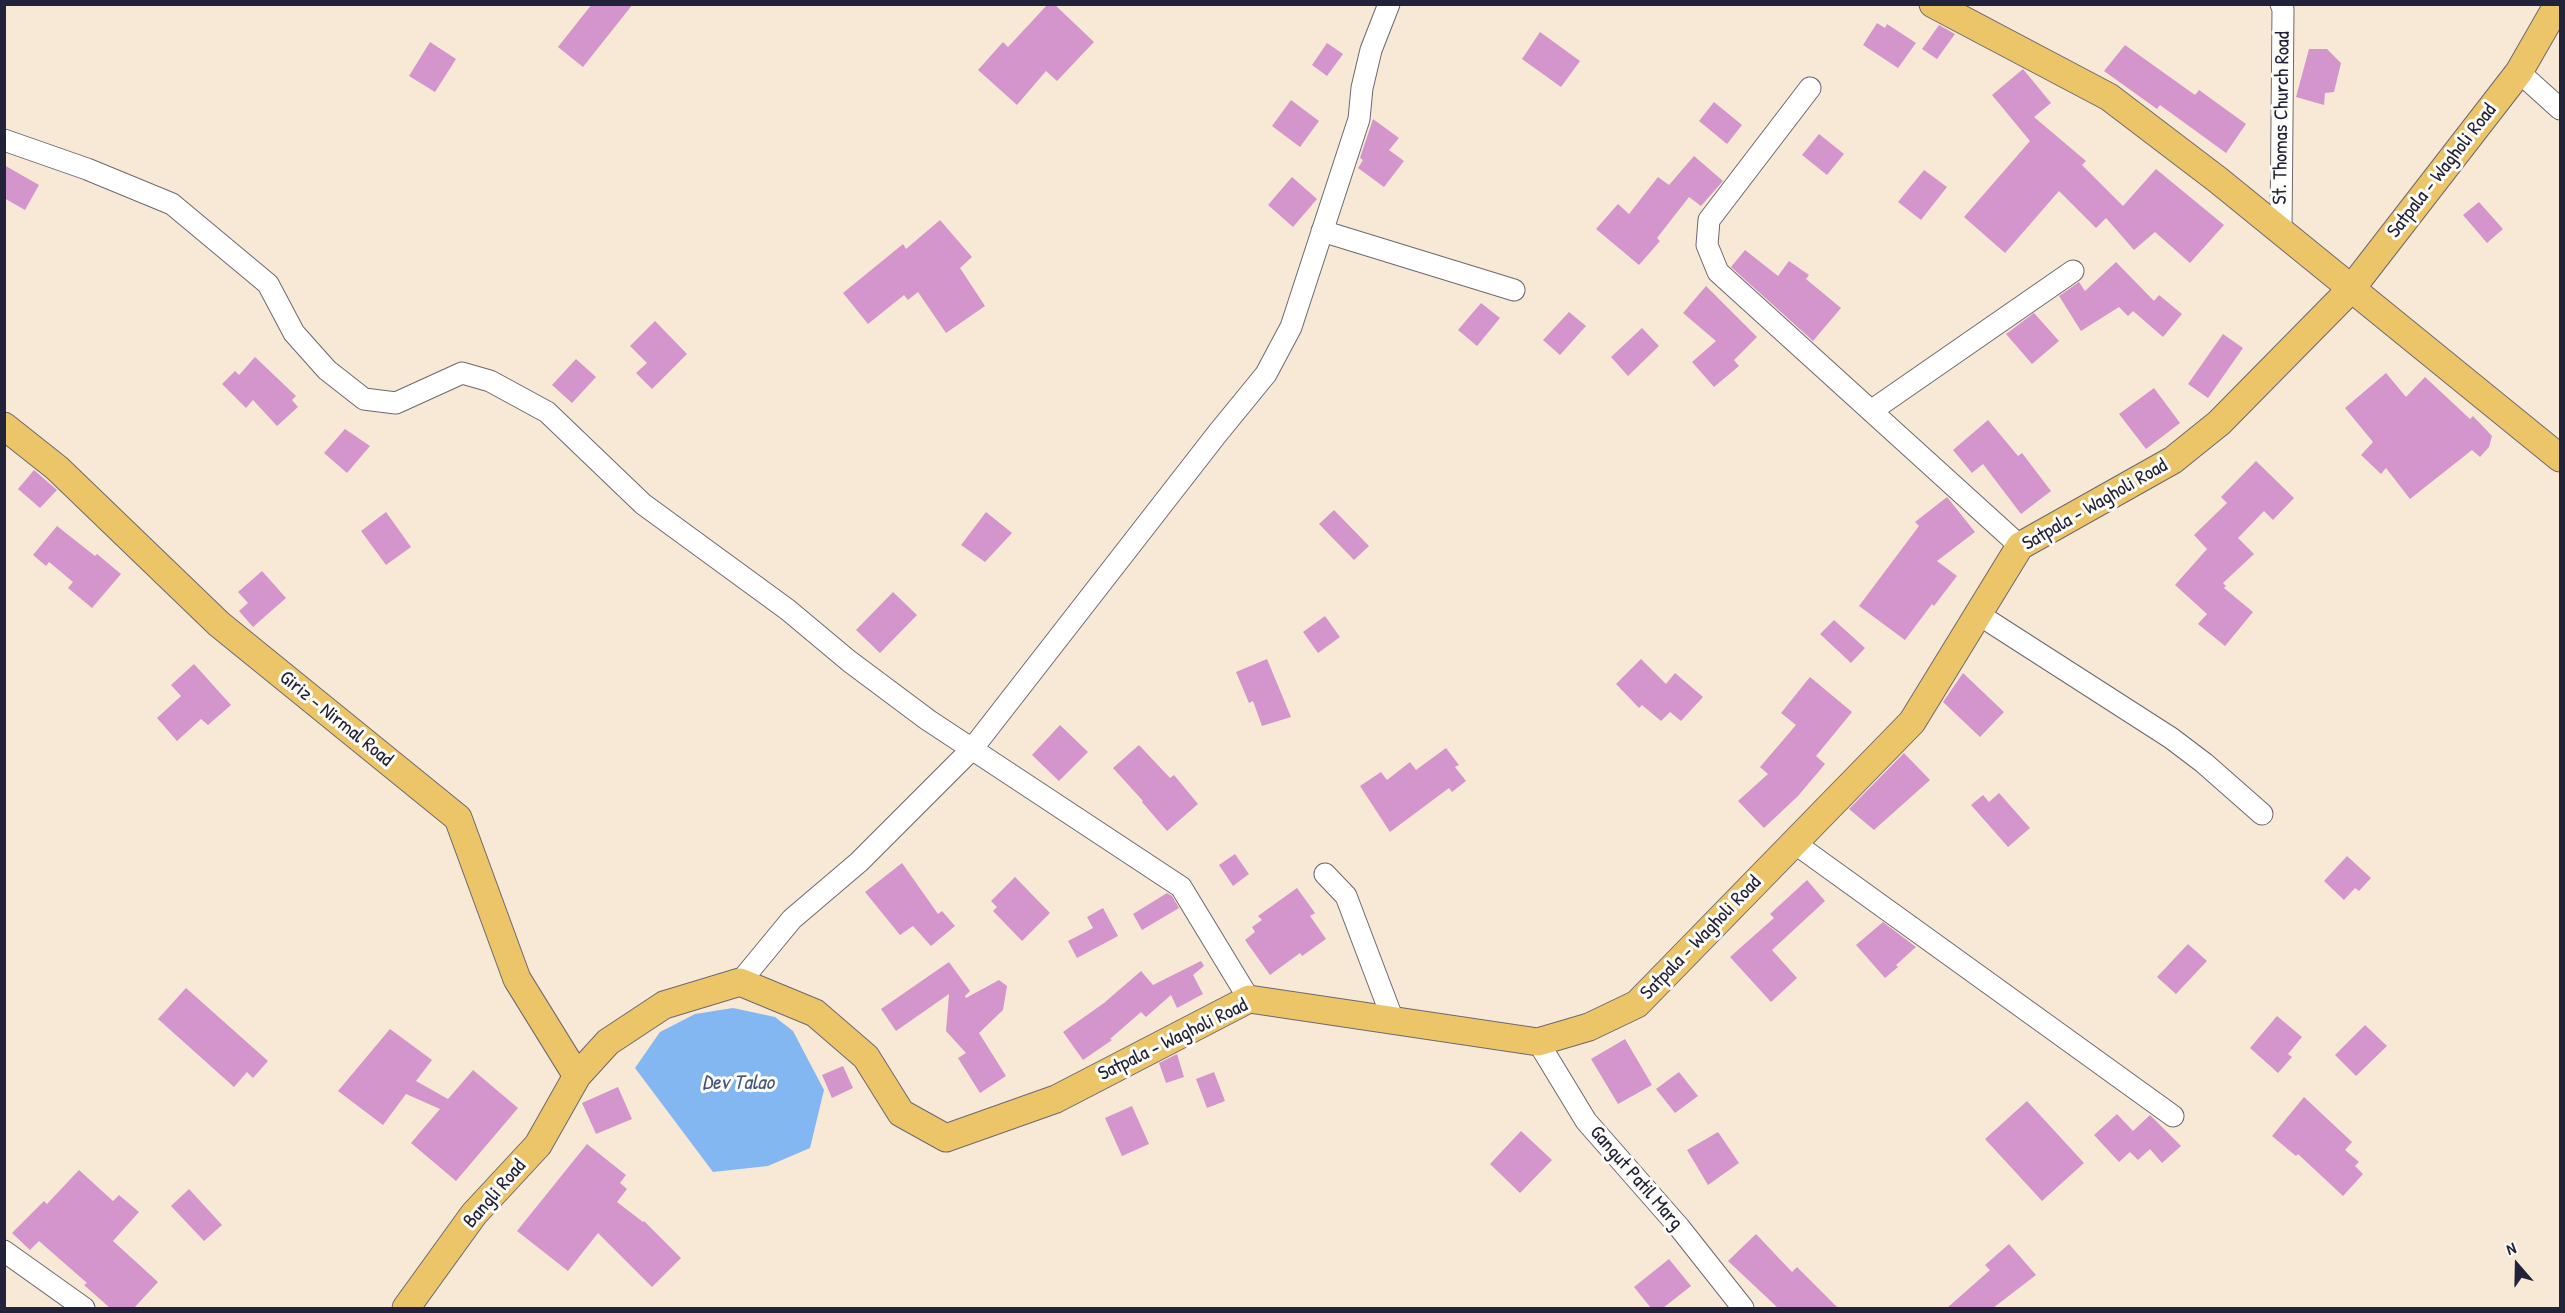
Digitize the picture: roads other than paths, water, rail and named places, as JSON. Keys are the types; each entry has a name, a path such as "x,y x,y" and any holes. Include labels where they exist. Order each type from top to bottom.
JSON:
{"main road":[{"path":"1933,4 2109,98 2218,180 2560,458"},
{"name":"Satpala - Wagholi Road","path":"740,982 815,1013 866,1057 901,1113 946,1138 1056,1099 1249,999 1538,1042 1589,1027 1637,1004 1912,722 2020,546 2173,460 2219,423 2350,289 2519,72 2558,4"},
{"name":"Giriz - Nirmal Road","path":"4,426 57,468 219,624 458,818 517,979 577,1076"},
{"path":"577,1076 608,1042 664,1005 740,982"},
{"name":"Bangli Road","path":"406,1308 474,1214 538,1145 577,1076"}],"street":[{"path":"740,982 792,919 859,862 972,749 1266,374 1291,327 1359,119 1362,87 1371,50 1389,4"},
{"name":"St. Thomas Church Road","path":"2281,4 2283,21 2281,232"},
{"path":"2519,72 2560,109"},
{"path":"1810,88 1709,220 1707,245 1718,272 2020,546"},
{"path":"4,140 87,169 172,204 268,284 294,333 327,370 364,399 396,403 462,373 490,381 547,412 643,504 788,610 893,694 1181,887 1249,999"},
{"path":"1322,231 1514,290"},
{"path":"1871,411 2073,272"},
{"path":"1978,614 2171,738 2204,763 2262,814"},
{"path":"1793,842 2173,1116"},
{"path":"1325,874 1346,896 1393,1020"},
{"name":"Gangut Patil Marg","path":"1538,1042 1586,1121 1678,1227 1743,1308"},
{"path":"4,1251 84,1308"}],"water":[{"name":"Dev Talao","path":"733,1008 775,1017 793,1031 824,1090 810,1148 768,1166 713,1172 635,1068 660,1032 695,1014"}]}
